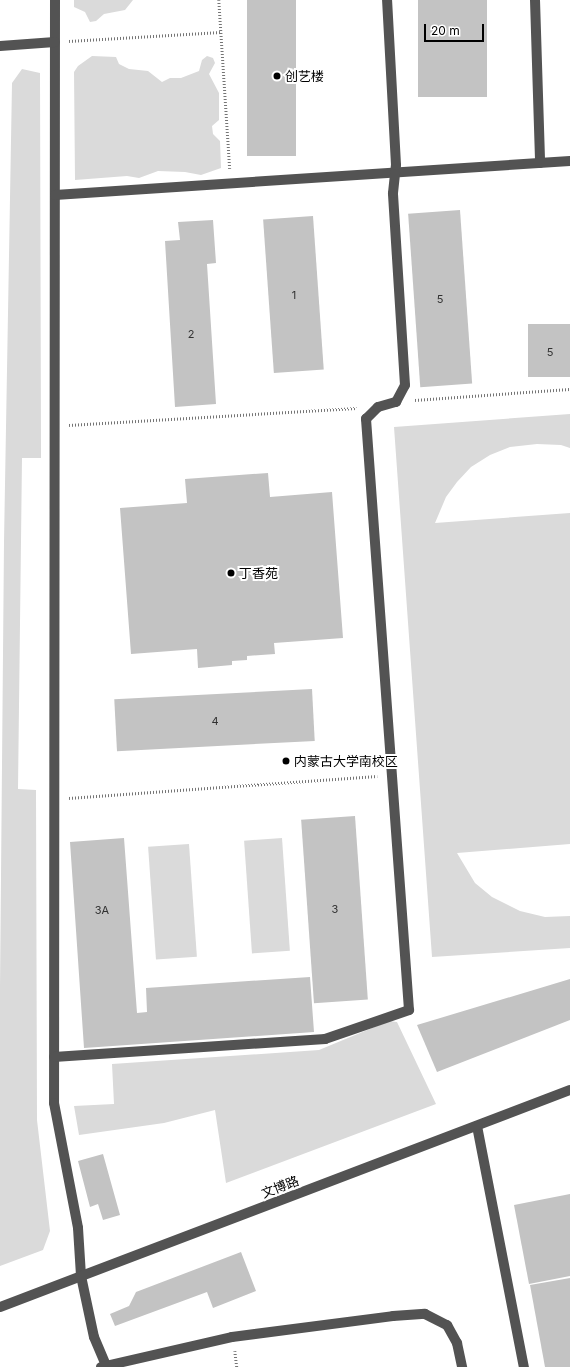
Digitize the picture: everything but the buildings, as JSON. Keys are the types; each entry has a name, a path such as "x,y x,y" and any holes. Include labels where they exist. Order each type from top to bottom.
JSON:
{"street":[{"path":"55,0 54,1103 78,1228 81,1276 94,1337 104,1367 232,1337 393,1316 425,1314 447,1325 457,1343 462,1367"},
{"path":"54,1057 325,1039 409,1010 366,419 378,407 396,402 405,385 393,193 395,173 387,0"},
{"path":"535,0 540,163"},
{"path":"0,46 55,42"},
{"path":"55,195 570,161"},
{"name":"文博路","path":"0,1307 570,1090"},
{"path":"477,1126 524,1367"}],"path":[{"path":"219,0 231,184"},
{"path":"55,42 221,32"},
{"path":"396,402 570,389"},
{"path":"54,426 378,407"},
{"path":"54,799 392,774"}],"shaded area":[{"path":"74,0 133,0 125,10 104,14 96,21 90,22 85,12 74,7"},
{"path":"92,56 116,57 119,64 129,69 148,71 162,82 170,78 181,78 199,71 202,60 207,56 213,58 215,63 209,74 219,93 219,120 212,126 213,134 220,141 221,168 201,175 185,172 158,171 139,178 127,176 75,180 74,72 78,66"},
{"path":"22,69 40,73 41,458 22,458 18,789 36,790 37,1120 50,1231 43,1250 0,1266 0,988 4,542 12,83"},
{"path":"570,414 570,448 561,445 537,444 510,447 490,455 471,467 457,482 446,497 435,523 570,513 570,844 457,853 475,883 492,897 520,911 545,917 570,916 570,948 432,957 394,427"},
{"path":"282,838 290,951 252,953 244,841"},
{"path":"189,844 197,957 156,960 148,847"},
{"path":"389,1021 397,1022 436,1104 226,1183 215,1110 164,1123 79,1135 74,1106 114,1104 112,1064 319,1050"}],"place":[{"name":"创艺楼","path":"277,76"},
{"name":"丁香苑","path":"231,573"},
{"name":"内蒙古大学南校区","path":"286,761"}]}
